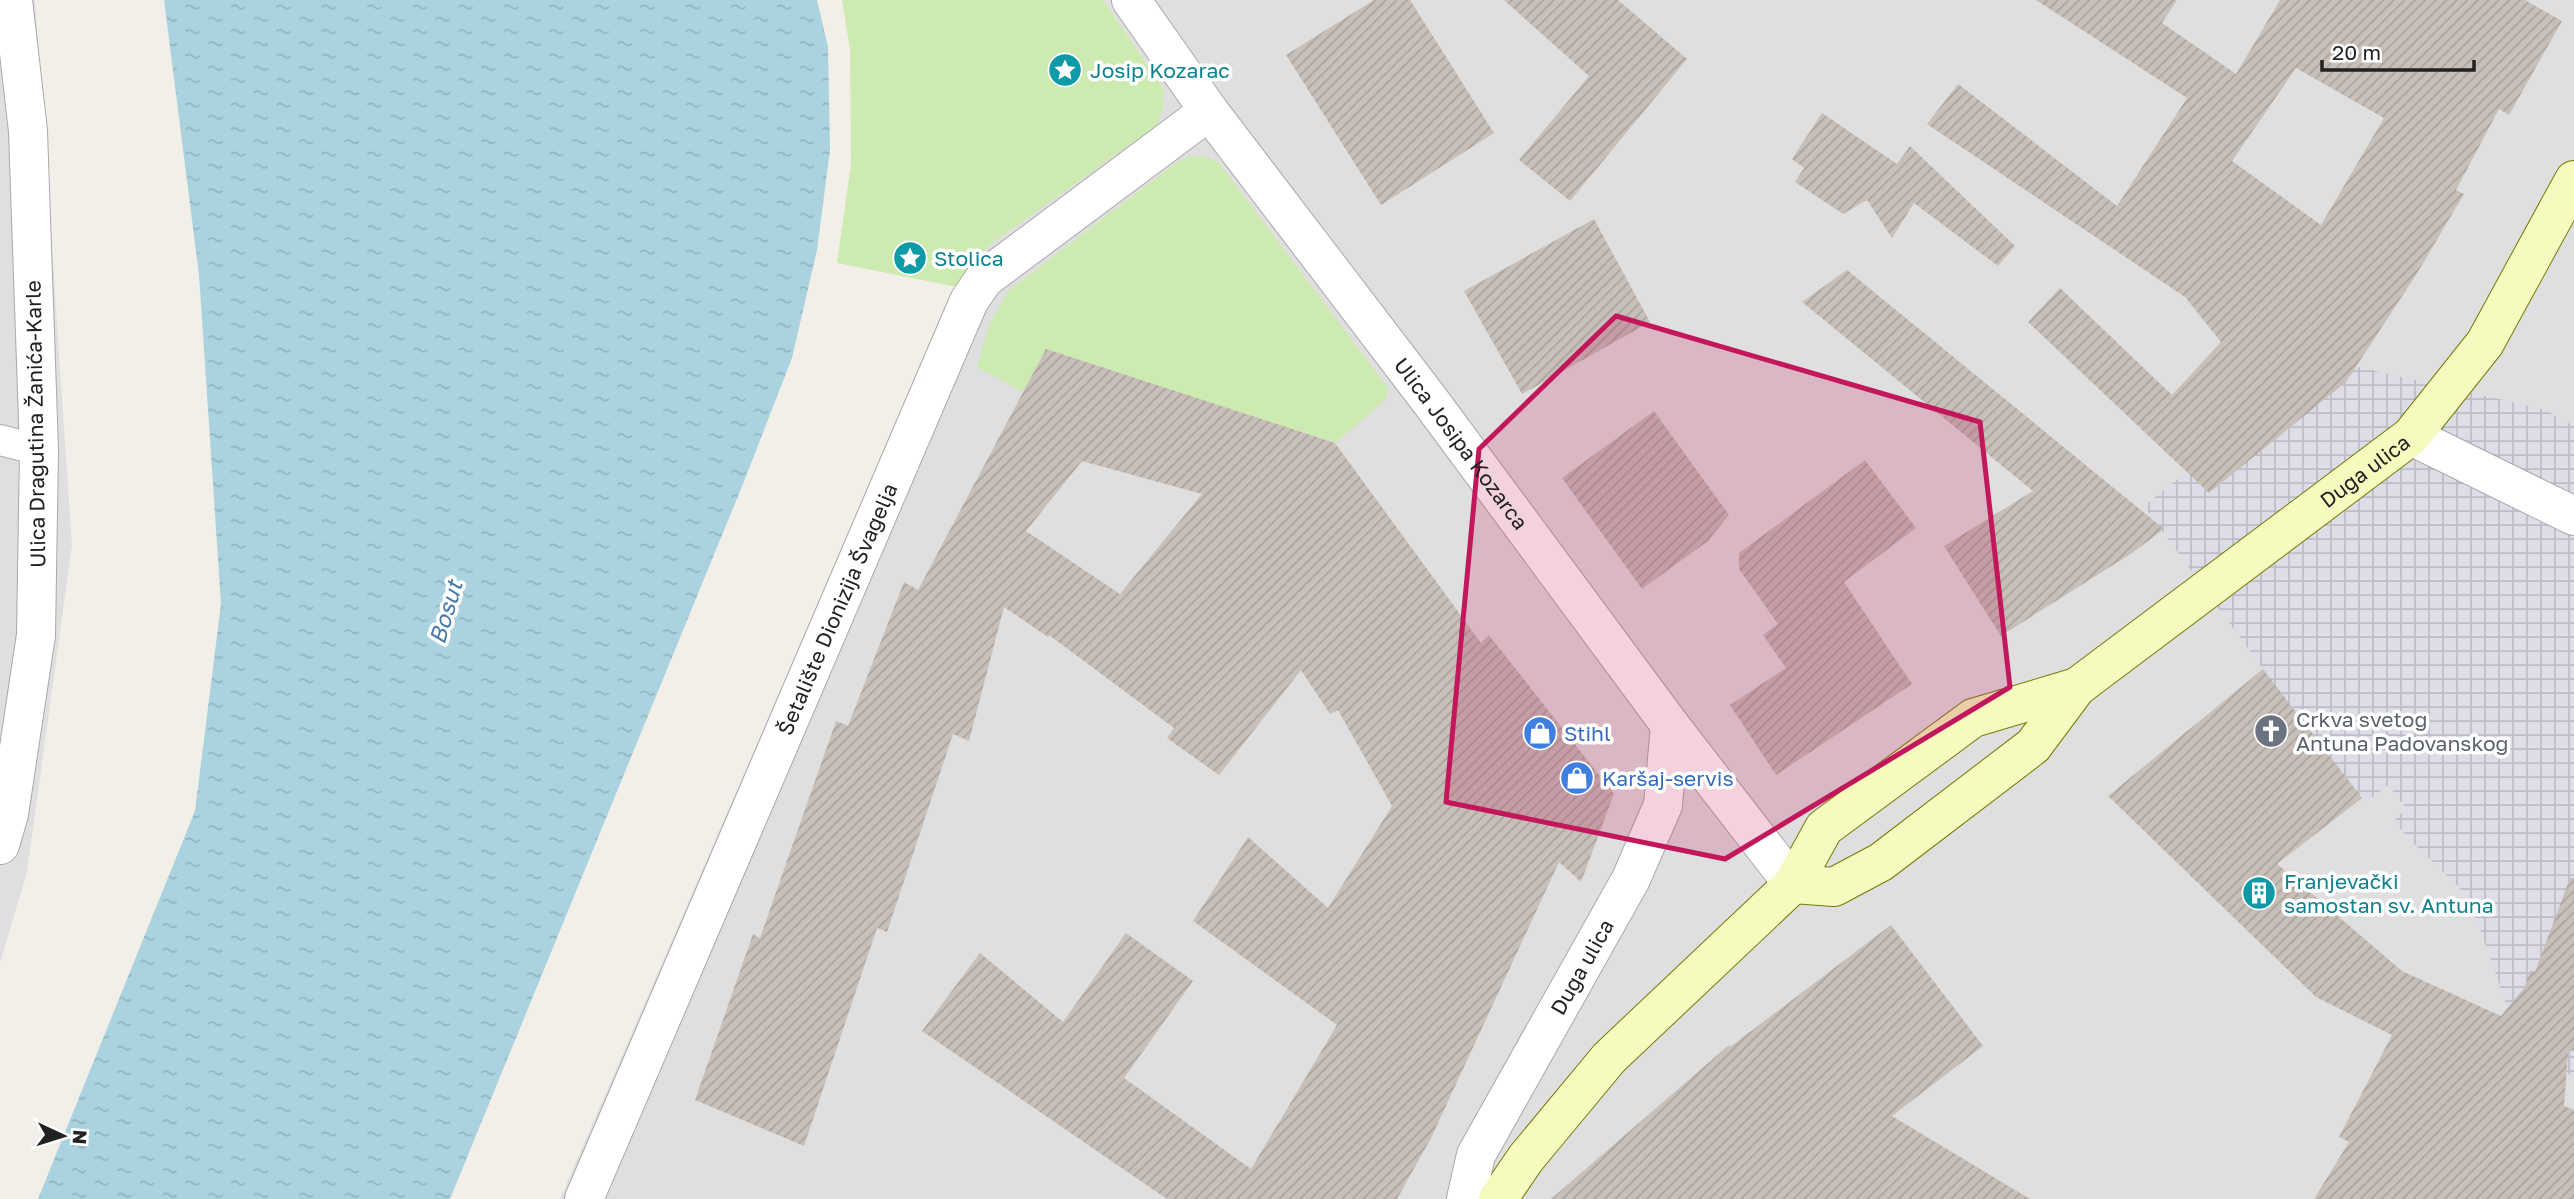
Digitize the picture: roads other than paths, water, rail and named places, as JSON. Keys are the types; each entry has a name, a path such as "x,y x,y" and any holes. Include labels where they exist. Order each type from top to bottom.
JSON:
{"main road":[{"name":"Duga ulica","path":"1793,884 1834,887 1881,862 2033,746 2077,687 2411,436 2485,342 2574,180"},
{"name":"Duga ulica","path":"1498,1199 1526,1158 1609,1058 1793,884 1824,828 1973,718 2077,687"}],"street":[{"name":"Ulica Dragutina Žanića-Karle","path":"0,845 9,814 36,635 39,450 27,131 13,0"},
{"name":"Ulica Josipa Kozarca","path":"1131,0 1209,111 1431,402 1670,725 1793,884"},
{"name":"Šetalište Dionizija Švagelja","path":"584,1199 969,300 984,279 1209,111"},
{"path":"2411,436 2574,516"},
{"name":"Duga ulica","path":"1466,1199 1476,1155 1631,878 1663,805 1670,725"}],"lane":[{"path":"0,440 39,450"}],"water":[{"name":"Bosut","path":"164,0 817,0 828,47 830,150 817,250 792,358 450,1199 38,1199 195,811 221,604 199,275"}],"place":[{"name":"Josip Kozarac","path":"1065,70"},
{"name":"Stolica","path":"910,258"},
{"name":"Crkva svetog Antuna Padovanskog","path":"2271,731"},
{"name":"Stihl","path":"1540,733"},
{"name":"Karšaj-servis","path":"1577,778"},
{"name":"Franjevački samostan sv. Antuna","path":"2259,893"}]}
